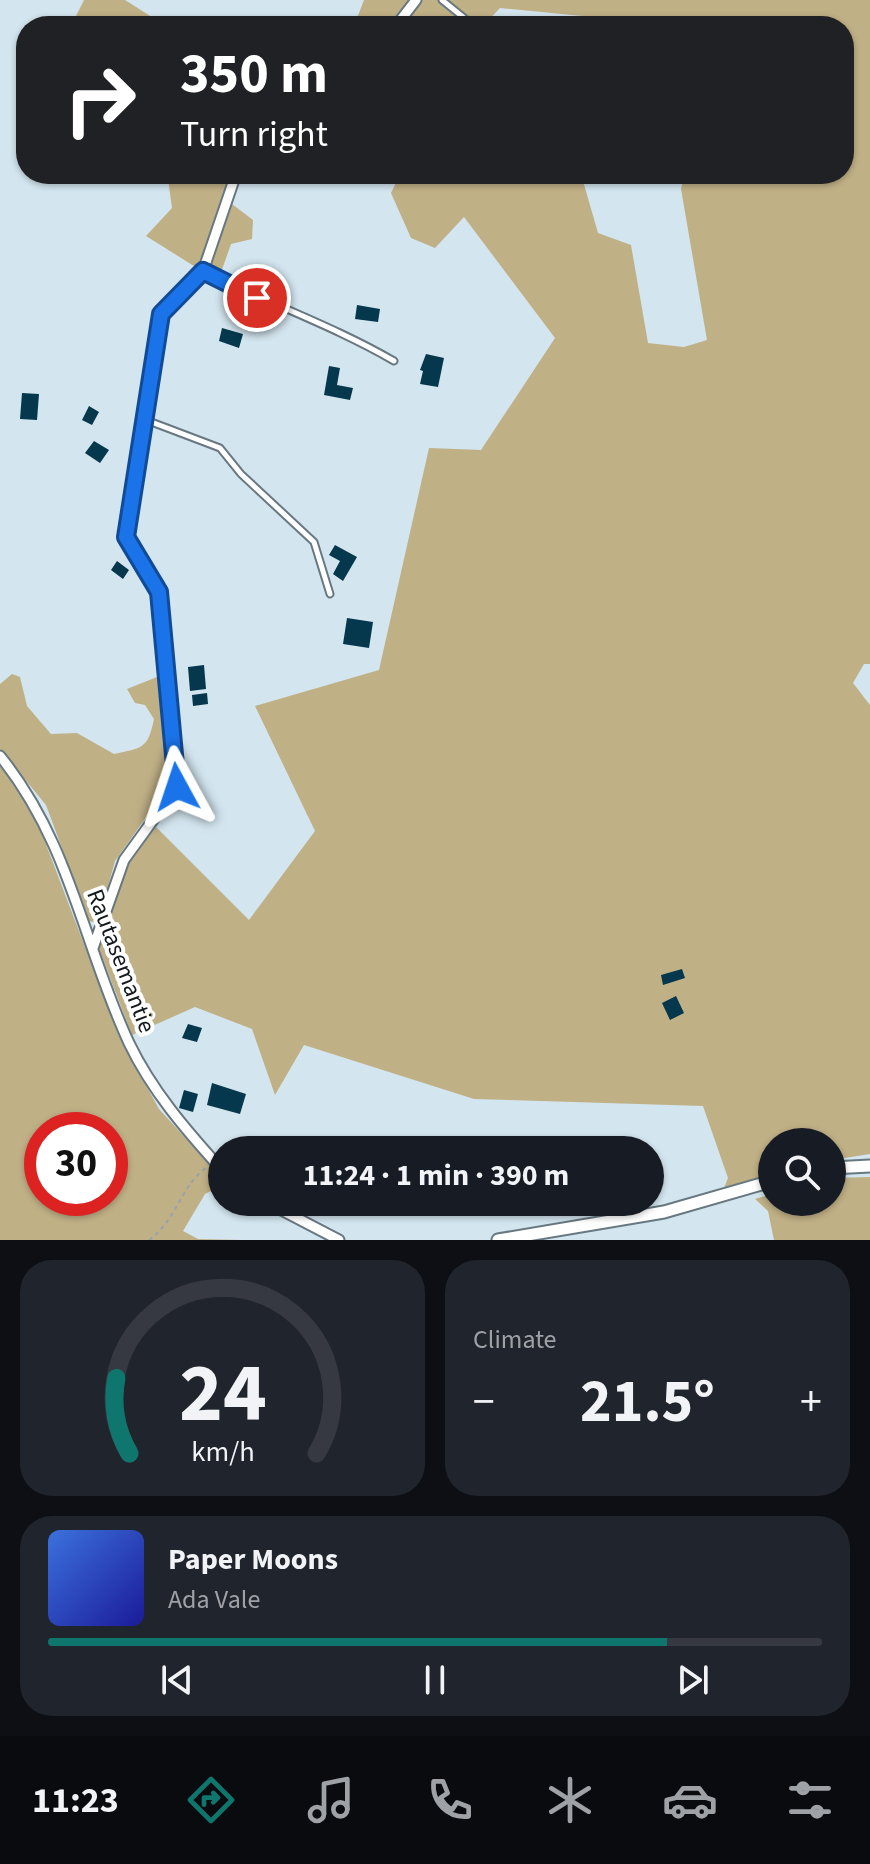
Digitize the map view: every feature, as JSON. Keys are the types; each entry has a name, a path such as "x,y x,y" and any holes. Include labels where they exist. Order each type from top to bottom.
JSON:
{"street":[{"path":"404,16 416,0"},
{"path":"93,948 124,860 177,787 159,592 126,537 161,314 203,271 233,184"},
{"name":"Rautasemantie","path":"0,756 47,826 119,1020 147,1077 175,1118 208,1155"},
{"path":"846,1167 870,1166"},
{"path":"498,1240 664,1212 758,1185"},
{"path":"293,1216 339,1240"}],"lane":[{"path":"442,0 462,16"},
{"path":"203,271 284,311 344,332 394,361"},
{"path":"145,419 220,448 241,474 314,542 330,594"}],"path":[{"path":"149,1240 167,1227 197,1174 208,1170"}],"shaded area":[{"path":"84,0 125,0 150,16 76,16"},
{"path":"364,0 870,0 870,664 864,664 853,683 870,705 870,1154 846,1158 846,1128 758,1128 758,1180 722,1193 728,1178 703,1106 474,1099 304,1045 275,1095 252,1029 195,1007 132,1035 99,949 127,864 156,827 249,920 315,831 255,706 379,670 429,448 481,450 555,338 464,217 435,248 411,238 391,193 395,184 584,184 598,233 631,245 648,343 684,347 707,340 682,184 854,184 854,16 582,16 500,8 492,16 358,16"},
{"path":"169,184 235,184 224,198 253,220 252,239 231,244 218,281 146,236 172,208"},
{"path":"163,669 172,781 115,861 98,923 89,921 46,805 0,749 0,684 12,674 20,677 27,706 51,734 77,733 114,754 137,748 146,742 154,719 145,705 135,703 127,689 157,677"},
{"path":"0,765 33,810 118,1034 159,1109 208,1163 208,1192 183,1231 198,1239 243,1240 0,1240"},
{"path":"870,1177 870,1240 774,1240 769,1216 846,1216 846,1178"}],"building":[{"path":"357,305 380,309 378,322 355,319"},
{"path":"250,310 261,314 256,327 245,323"},
{"path":"222,328 243,334 239,348 219,341"},
{"path":"426,354 444,358 438,387 420,384 423,371 420,370"},
{"path":"329,366 340,368 337,385 353,388 350,400 324,395"},
{"path":"22,393 39,394 37,420 20,419"},
{"path":"89,406 99,412 92,425 82,420"},
{"path":"94,441 109,450 100,463 85,453"},
{"path":"335,545 357,557 343,581 333,574 340,561 329,555"},
{"path":"117,561 129,570 123,579 111,570"},
{"path":"347,618 373,622 369,648 343,644"},
{"path":"204,665 206,689 190,691 188,667"},
{"path":"207,693 208,704 193,706 192,695"},
{"path":"682,969 685,978 663,985 661,975"},
{"path":"676,996 684,1013 670,1020 662,1003"},
{"path":"188,1024 202,1028 197,1042 182,1038"},
{"path":"212,1083 246,1094 240,1114 207,1105"},
{"path":"184,1090 198,1094 193,1112 179,1108"}],"route":[{"path":"177,787 159,592 126,537 161,314 203,271 257,298"}]}
